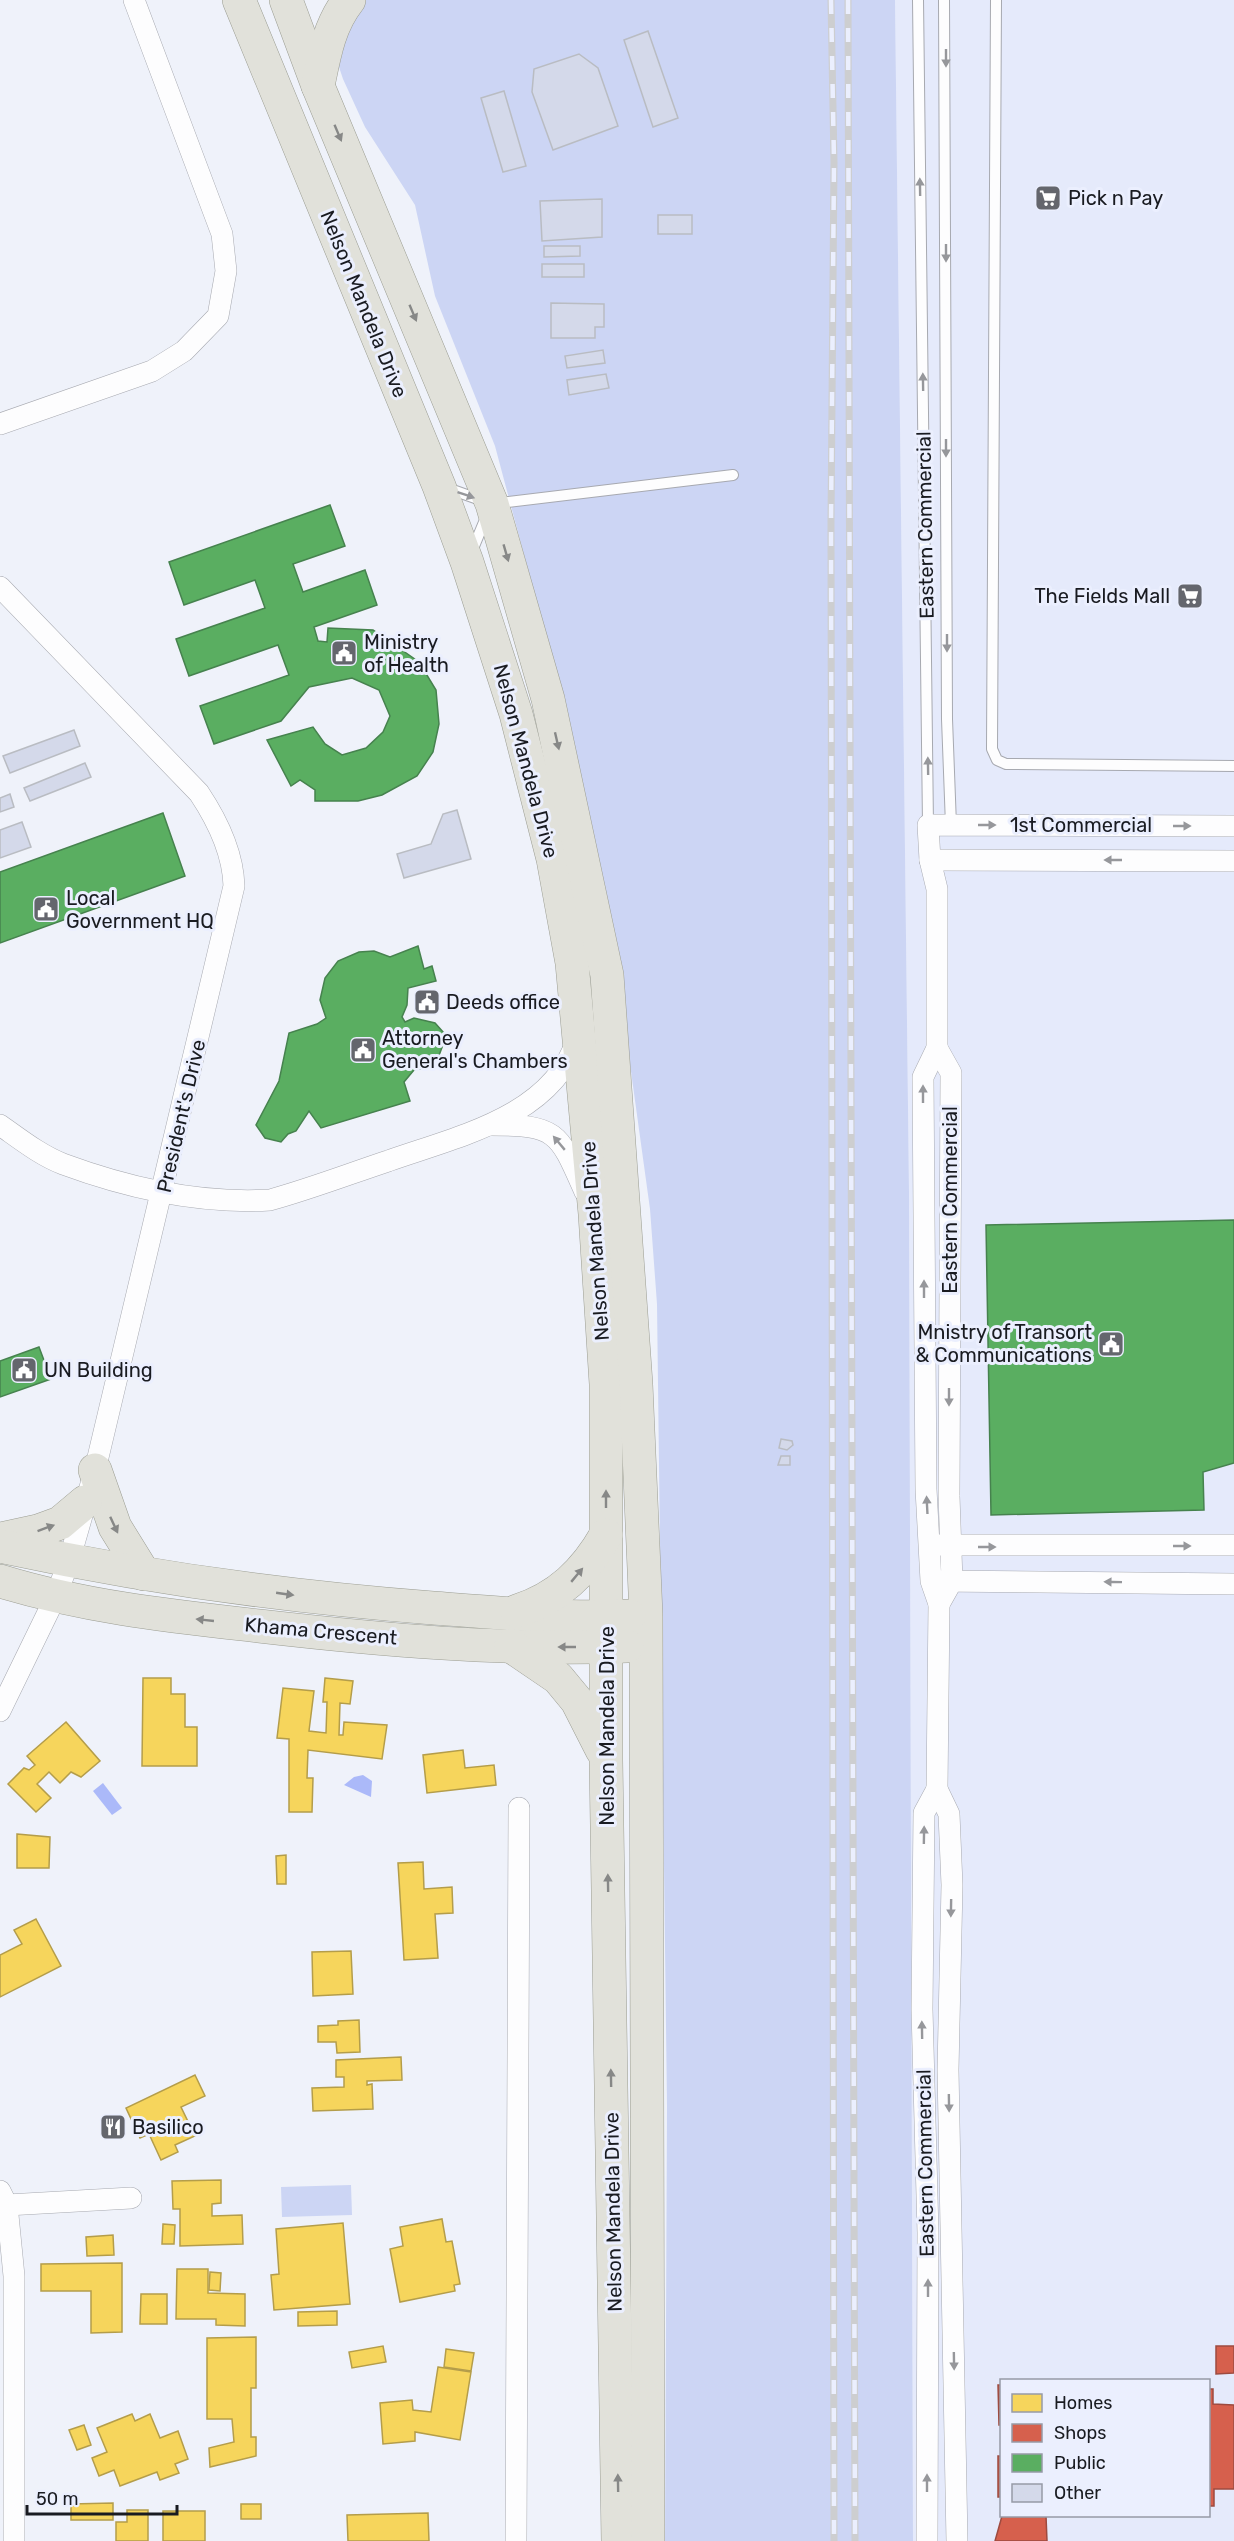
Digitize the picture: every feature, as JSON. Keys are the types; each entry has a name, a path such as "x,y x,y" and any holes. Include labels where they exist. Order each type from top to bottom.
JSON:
{"main road":[{"path":"241,7 280,0"},
{"name":"Nelson Mandela Drive","path":"286,0 318,86 492,504 548,699 606,975 634,1350 646,1630 648,2541"},
{"path":"318,86 324,52 333,26 349,0"},
{"name":"Nelson Mandela Drive","path":"241,7 439,486 467,562 516,714 553,859 572,963 595,1214 606,1384 606,1760 618,2541"},
{"path":"95,1470 115,1527 144,1574"},
{"path":"0,1539 39,1532 60,1523 85,1502"},
{"path":"509,1614 535,1605 570,1583 606,1534"},
{"name":"Khama Crescent","path":"0,1546 144,1574 327,1600 509,1614 606,1632"},
{"name":"Khama Crescent","path":"0,1581 55,1598 154,1614 322,1633 511,1646 606,1632 646,1630"},
{"path":"511,1646 565,1685 588,1720 606,1760"}],"street":[{"path":"0,424 152,370 184,351 218,316 226,271 222,234 134,0"},
{"name":"President's Drive","path":"0,587 199,793 213,814 233,867 232,903 95,1470 69,1561 55,1598 0,1711"},
{"name":"1st Commercial","path":"928,825 1234,826"},
{"name":"Eastern Commercial","path":"928,825 930,860 937,889 937,1048 922,1077 926,1490 929,1545 942,1581"},
{"path":"937,889 952,859 951,825"},
{"name":"1st Commercial","path":"930,860 1234,861"},
{"path":"0,1125 40,1152 62,1163 162,1193 247,1202 270,1200 490,1125 530,1101 549,1084 571,1057 579,1033"},
{"name":"Eastern Commercial","path":"937,1048 951,1073 949,1496 951,1546 939,1604 937,1789 949,1814 952,1885 948,2070 957,2541"},
{"path":"490,1125 527,1125 556,1138 571,1160 595,1214"},
{"path":"929,1545 1234,1545"},
{"path":"942,1581 1234,1584"},
{"name":"Eastern Commercial","path":"927,2541 928,2233 922,2009 924,1814 937,1789"},
{"path":"516,2541 519,1808"},
{"path":"14,2541 14,2276 3,2198 131,2198"}],"lane":[{"name":"Eastern Commercial","path":"918,0 928,825"},
{"path":"944,0 947,718 951,825"},
{"path":"996,0 992,749 997,760 1006,764 1234,766"},
{"path":"439,486 492,504 734,475"},
{"path":"467,562 492,504"}],"shaded area":[{"path":"356,0 895,0 909,1192 913,2541 665,2541 667,2106 657,1304 650,1209 613,941 539,611 495,446 435,296 415,205 365,127 343,79 334,52"},
{"path":"895,0 1234,0 1234,2541 913,2541 909,1192"},
{"path":"351,2185 352,2215 282,2217 281,2187"}],"water":[{"path":"363,1775 372,1781 371,1797 344,1785 354,1777"},
{"path":"103,1783 122,1808 112,1815 93,1791"}],"building: Homes":[{"path":"143,1678 171,1678 171,1694 185,1694 185,1727 197,1727 197,1766 142,1766"},
{"path":"325,1678 353,1681 350,1704 340,1703 339,1735 343,1735 344,1722 387,1725 382,1759 308,1750 307,1778 313,1778 312,1812 289,1812 289,1739 277,1738 283,1688 314,1691 309,1731 326,1733 327,1702 323,1702"},
{"path":"66,1722 100,1761 81,1777 71,1772 60,1783 49,1772 37,1784 51,1798 36,1812 8,1784 24,1768 29,1770 35,1765 27,1756"},
{"path":"463,1750 465,1768 494,1765 496,1785 427,1793 423,1755"},
{"path":"17,1834 50,1837 49,1868 17,1868"},
{"path":"286,1855 286,1884 277,1884 276,1856"},
{"path":"423,1862 424,1889 452,1887 453,1913 435,1914 438,1958 404,1960 398,1863"},
{"path":"36,1919 61,1966 0,1997 0,1955 22,1944 14,1930"},
{"path":"351,1951 353,1994 313,1996 312,1952"},
{"path":"359,2020 360,2052 337,2053 336,2042 318,2042 318,2026 338,2025 338,2021"},
{"path":"401,2057 402,2080 367,2081 367,2085 372,2084 373,2109 313,2111 312,2088 344,2087 344,2077 336,2077 336,2060"},
{"path":"195,2075 205,2096 181,2107 195,2136 175,2145 178,2152 161,2160 149,2134 140,2138 126,2108"},
{"path":"221,2180 221,2203 212,2204 212,2216 242,2215 243,2244 180,2246 180,2209 173,2209 172,2181"},
{"path":"442,2219 446,2242 452,2241 460,2284 454,2285 455,2291 400,2302 390,2249 403,2246 400,2227"},
{"path":"343,2223 350,2304 274,2310 271,2275 279,2274 276,2229"},
{"path":"163,2224 175,2225 174,2244 162,2244"},
{"path":"113,2235 114,2255 87,2256 86,2237"},
{"path":"122,2263 122,2332 91,2333 91,2291 41,2291 41,2264"},
{"path":"177,2269 208,2269 208,2293 245,2294 245,2326 216,2325 216,2319 176,2319"},
{"path":"210,2272 221,2273 220,2291 209,2290"},
{"path":"141,2294 167,2294 167,2324 140,2324"},
{"path":"337,2311 337,2325 298,2326 298,2312"},
{"path":"256,2337 256,2388 251,2388 251,2437 256,2437 256,2456 210,2467 209,2448 234,2442 232,2419 207,2419 207,2338"},
{"path":"383,2346 386,2362 352,2368 349,2352"},
{"path":"446,2349 474,2353 471,2371 444,2367"},
{"path":"438,2367 471,2372 460,2440 415,2432 415,2441 383,2444 380,2403 412,2400 413,2410 431,2412"},
{"path":"132,2414 135,2421 150,2414 160,2438 178,2431 188,2459 175,2464 179,2473 160,2480 157,2472 120,2486 114,2470 99,2476 92,2458 107,2452 97,2428"},
{"path":"84,2425 91,2445 77,2450 69,2430"},
{"path":"113,2503 113,2520 71,2520 71,2504"},
{"path":"241,2504 261,2504 261,2519 241,2519"},
{"path":"127,2510 148,2510 148,2541 116,2541 116,2522 127,2522"},
{"path":"163,2511 205,2511 205,2541 163,2541"},
{"path":"428,2513 429,2541 348,2541 347,2515"}],"building: Shops":[{"path":"1216,2346 1234,2346 1234,2373 1216,2374"},
{"path":"998,2385 1000,2385 1000,2425"},
{"path":"1210,2389 1213,2389 1213,2404 1234,2405 1234,2489 1214,2489 1214,2506 1210,2506"},
{"path":"998,2456 1000,2456 1000,2497 998,2497"},
{"path":"1002,2517 1046,2517 1047,2541 995,2541"}],"building: Public":[{"name":"Ministry of Health","path":"330,505 345,546 293,564 303,592 365,570 377,605 314,627 318,641 327,642 328,628 373,630 419,662 436,690 439,724 433,752 417,776 382,795 358,801 315,801 315,790 300,780 291,786 267,740 313,727 325,744 342,755 366,748 383,732 390,716 379,690 352,678 309,687 281,721 214,744 200,706 289,675 278,645 189,676 176,639 265,608 255,580 184,605 169,562"},
{"name":"Local Government HQ","path":"163,813 185,876 0,943 0,872"},
{"name":"Attorney General's Chambers","path":"418,946 424,969 432,966 436,981 408,988 407,1005 402,1017 405,1022 414,1018 435,1023 444,1033 444,1042 438,1058 429,1067 414,1070 404,1082 410,1101 321,1128 309,1111 296,1131 288,1134 281,1142 265,1138 256,1125 279,1081 289,1033 317,1024 326,1018 320,1000 325,978 338,961 359,952 374,951 390,957"},
{"name":"Mnistry of Transort & Communications","path":"1234,1220 1234,1463 1203,1472 1204,1510 991,1515 986,1225"},
{"name":"UN Building","path":"39,1347 51,1379 0,1397 0,1361"}],"building: Other":[{"path":"648,31 678,118 653,127 624,40"},
{"path":"579,54 598,68 618,126 553,150 532,92 534,69"},
{"path":"504,91 526,166 503,172 481,98"},
{"path":"602,199 602,237 542,241 540,201"},
{"path":"658,215 692,215 692,234 658,234"},
{"path":"544,246 580,246 580,256 544,257"},
{"path":"542,264 584,264 584,277 542,277"},
{"path":"551,303 604,304 604,327 595,327 595,338 551,338"},
{"path":"603,350 605,363 567,368 565,356"},
{"path":"606,374 609,388 569,395 567,380"},
{"path":"74,730 80,746 10,773 3,756"},
{"path":"85,763 91,777 30,801 24,788"},
{"path":"10,794 14,807 0,812 0,798"},
{"path":"457,810 471,859 404,878 397,854 431,844 443,814"},
{"path":"22,822 31,847 0,858 0,830"},
{"path":"781,1439 792,1441 793,1445 787,1450 779,1448"},
{"path":"781,1456 790,1456 790,1465 778,1465"}],"railway":[{"path":"831,0 834,162 831,523 834,2541"},
{"path":"848,0 855,2541"}],"place":[{"name":"Pick n Pay","path":"1048,198"},
{"name":"The Fields Mall","path":"1190,596"},
{"name":"Ministry of Health","path":"344,653"},
{"name":"Local Government HQ","path":"46,909"},
{"name":"Deeds office","path":"427,1002"},
{"name":"Attorney General's Chambers","path":"363,1050"},
{"name":"Mnistry of Transort & Communications","path":"1111,1344"},
{"name":"UN Building","path":"24,1370"},
{"name":"Basilico","path":"113,2127"}]}
